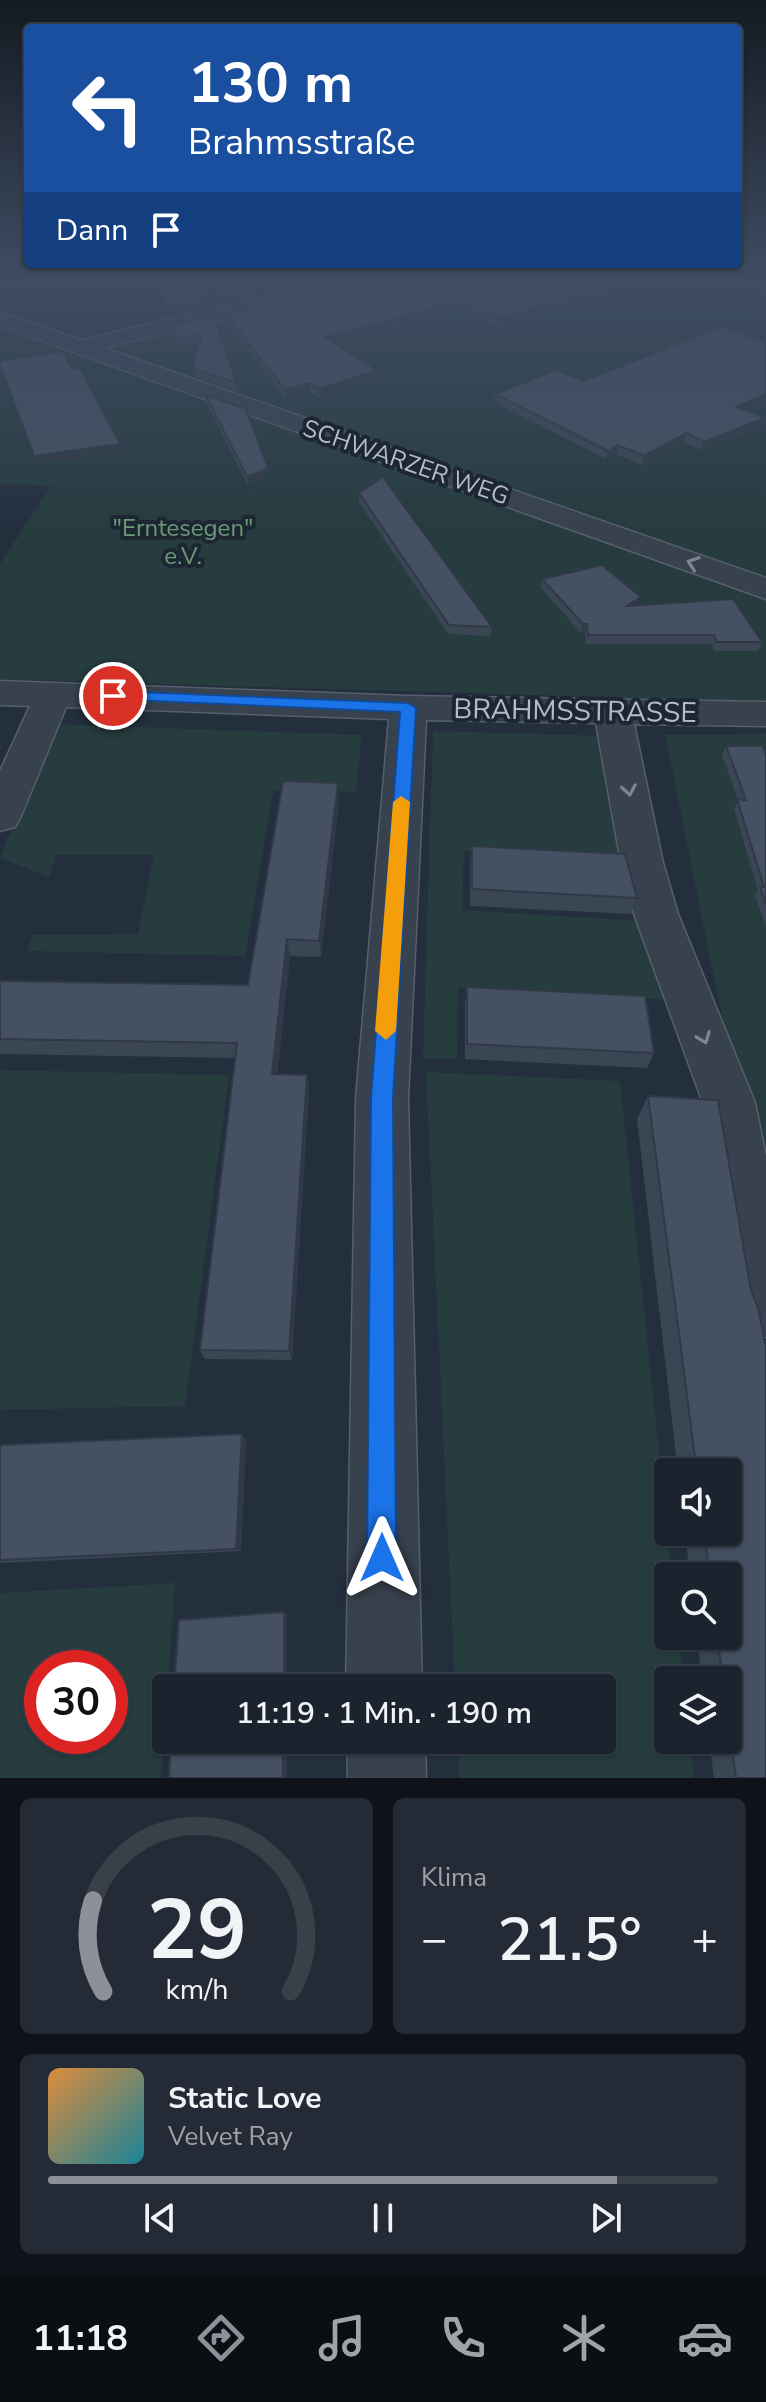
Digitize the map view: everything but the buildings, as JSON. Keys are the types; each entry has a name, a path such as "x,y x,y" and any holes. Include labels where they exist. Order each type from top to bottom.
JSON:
{"street":[{"name":"SCHWARZER WEG","path":"127,364 766,589"},
{"name":"BRAHMSSTRASSE","path":"0,693 408,708 766,714"},
{"path":"0,816 54,693"},
{"path":"384,1674 382,1098 408,708"},
{"path":"613,713 642,863 656,914 729,1103 766,1307"},
{"path":"386,1754 387,1778"}],"green space":[{"name":"\"Erntesegen\" e.V.","path":"0,364 116,364 766,593 766,702 0,679 0,564 51,486 0,484"},
{"path":"146,364 766,364 766,578"},
{"path":"54,724 362,735 356,792 273,790 245,956 27,951 32,935 138,934 154,855 56,855 49,877 0,858"},
{"path":"433,731 604,736 624,860 464,851 462,910 641,921 667,1000 458,988 457,1059 423,1058"},
{"path":"766,734 766,1154 722,1017 665,735"},
{"path":"0,1070 229,1075 185,1406 0,1410"},
{"path":"426,1072 620,1081 660,1458 654,1458 654,1546 669,1546 671,1562 654,1562 654,1650 680,1650 682,1666 654,1666 654,1754 691,1754 694,1778 459,1778 458,1754 616,1754 616,1674 454,1674"},
{"path":"175,1583 168,1674 152,1674 152,1754 163,1754 161,1778 0,1778 0,1593"}],"slow traffic":[{"path":"386,1031 401,802"}],"route":[{"path":"113,696 408,708 382,1098 382,1558"}]}
